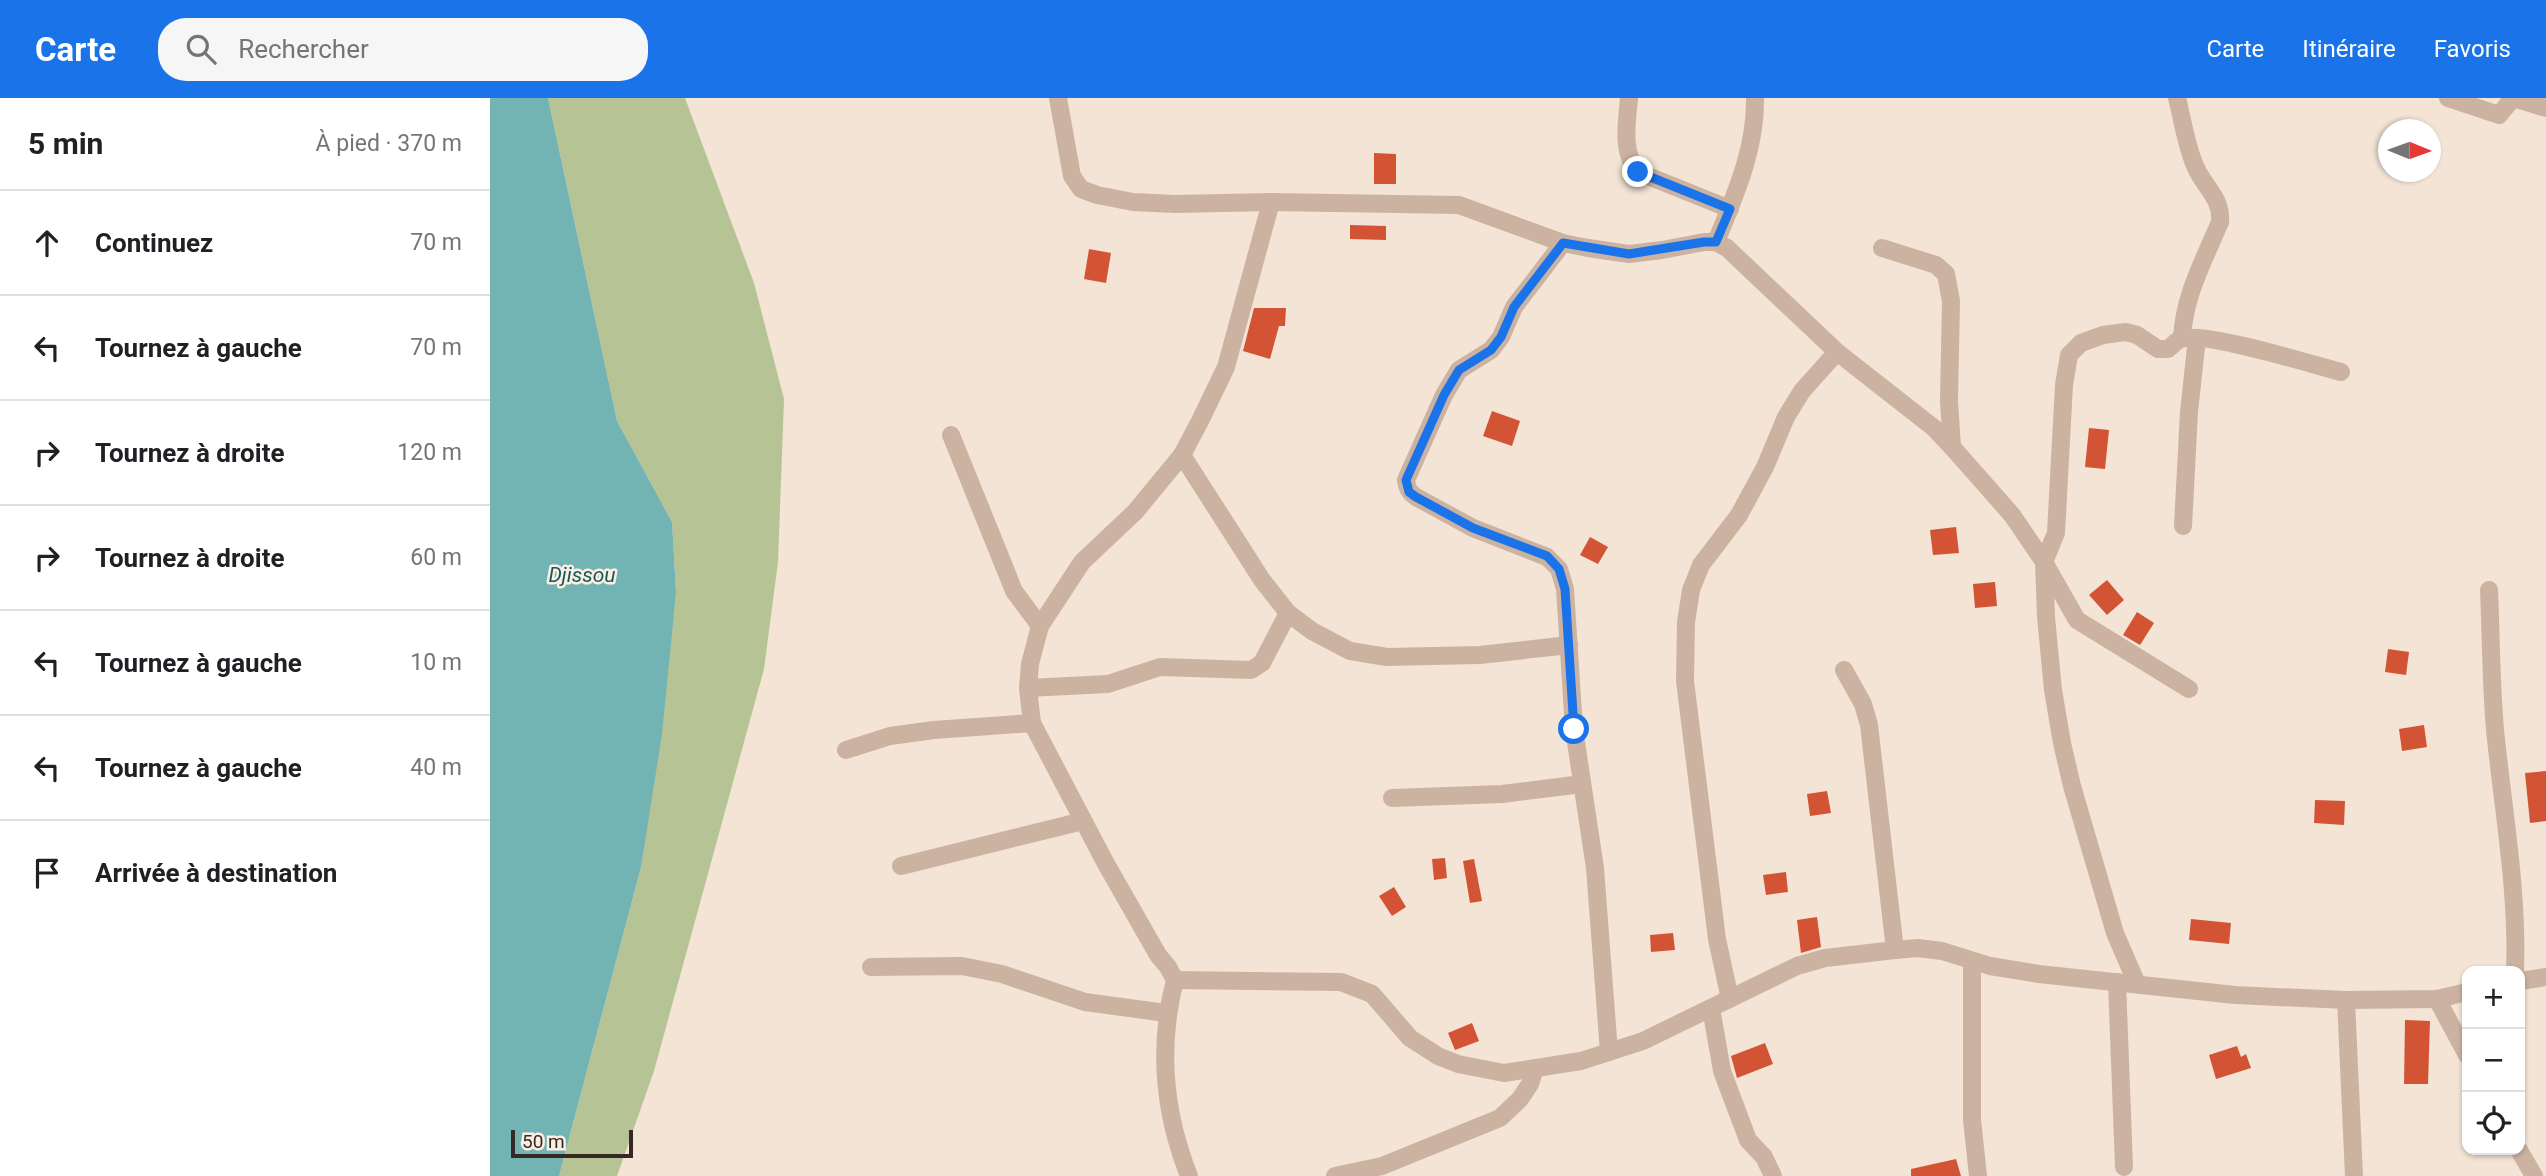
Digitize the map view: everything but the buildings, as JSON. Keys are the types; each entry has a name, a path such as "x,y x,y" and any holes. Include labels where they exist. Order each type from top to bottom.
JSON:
{"street":[{"path":"1058,98 1072,176 1081,189 1097,195 1133,202 1459,205 1563,243 1629,254 1716,242 1727,248 1837,352 1934,428 2012,515 2044,562 2077,620 2189,689"},
{"path":"1629,98 1626,144 1630,162 1638,172 1730,209"},
{"path":"1716,242 1745,170 1755,98"},
{"path":"2177,98 2196,169 2217,198 2221,209 2220,222 2189,293 2183,315 2189,338 2189,412 2183,526"},
{"path":"2448,98 2499,115 2513,98 2546,108"},
{"path":"1189,1176 1173,1121 1164,1070 1166,1013 1175,980 1158,955 1083,821 1032,723 1028,688 1040,626 1082,562 1135,512 1182,455 1226,367 1271,202"},
{"path":"1563,243 1514,307 1501,337 1491,350 1459,370 1444,395 1406,480 1409,492 1416,497 1473,528 1547,556 1559,569 1565,589 1574,729 1595,868 1609,1052"},
{"path":"1882,248 1936,264 1946,274 1951,301 1949,401 1952,447"},
{"path":"2137,984 2115,933 2062,743 2050,665 2044,562 2056,533 2064,385 2069,355 2081,342 2126,332 2137,335 2158,349 2168,349 2189,338 2220,341 2341,372"},
{"path":"1730,999 1717,939 1685,681 1686,622 1691,590 1701,565 1739,515 1759,479 1791,408 1802,391 1837,352"},
{"path":"951,435 1014,591 1040,626"},
{"path":"1182,455 1262,580 1288,613 1312,631 1350,651 1387,657 1480,656 1569,645"},
{"path":"2489,590 2495,729 2510,854 2516,937 2515,966"},
{"path":"1028,688 1108,684 1160,667 1251,670 1262,663 1288,613"},
{"path":"1844,670 1863,704 1869,725 1895,950"},
{"path":"846,751 890,736 1032,723"},
{"path":"1392,799 1502,794 1583,785"},
{"path":"901,866 1083,821"},
{"path":"1175,980 1341,982 1372,993 1410,1038 1438,1056 1458,1064 1504,1073 1581,1061 1643,1041 1797,966 1825,958 1918,948 1942,951 1990,966 2039,974 2235,995 2346,1000 2437,999 2462,993"},
{"path":"1972,961 1972,1119 1979,1176"},
{"path":"871,967 962,966 1002,974 1085,1002 1166,1013"},
{"path":"2525,981 2546,977"},
{"path":"2117,982 2124,1167"},
{"path":"2437,999 2462,1046"},
{"path":"2346,1000 2354,1176"},
{"path":"1711,1008 1722,1071 1748,1140 1764,1157 1773,1176"},
{"path":"1335,1176 1382,1166 1500,1118 1520,1099 1530,1084 1535,1069"},
{"path":"2522,1155 2534,1176"}],"green space":[{"path":"548,98 685,98 754,283 784,399 778,562 764,669 654,1071 617,1176 559,1176 641,867 676,592 672,522 617,421"}],"water":[{"name":"Djissou","path":"490,98 548,98 617,421 672,522 676,592 662,734 641,867 559,1176 490,1176"}],"route":[{"path":"1574,729 1565,589 1559,569 1547,556 1473,528 1416,497 1409,492 1406,480 1444,395 1459,370 1491,350 1501,337 1514,307 1563,243 1629,254 1716,242 1730,209 1638,172"}]}
